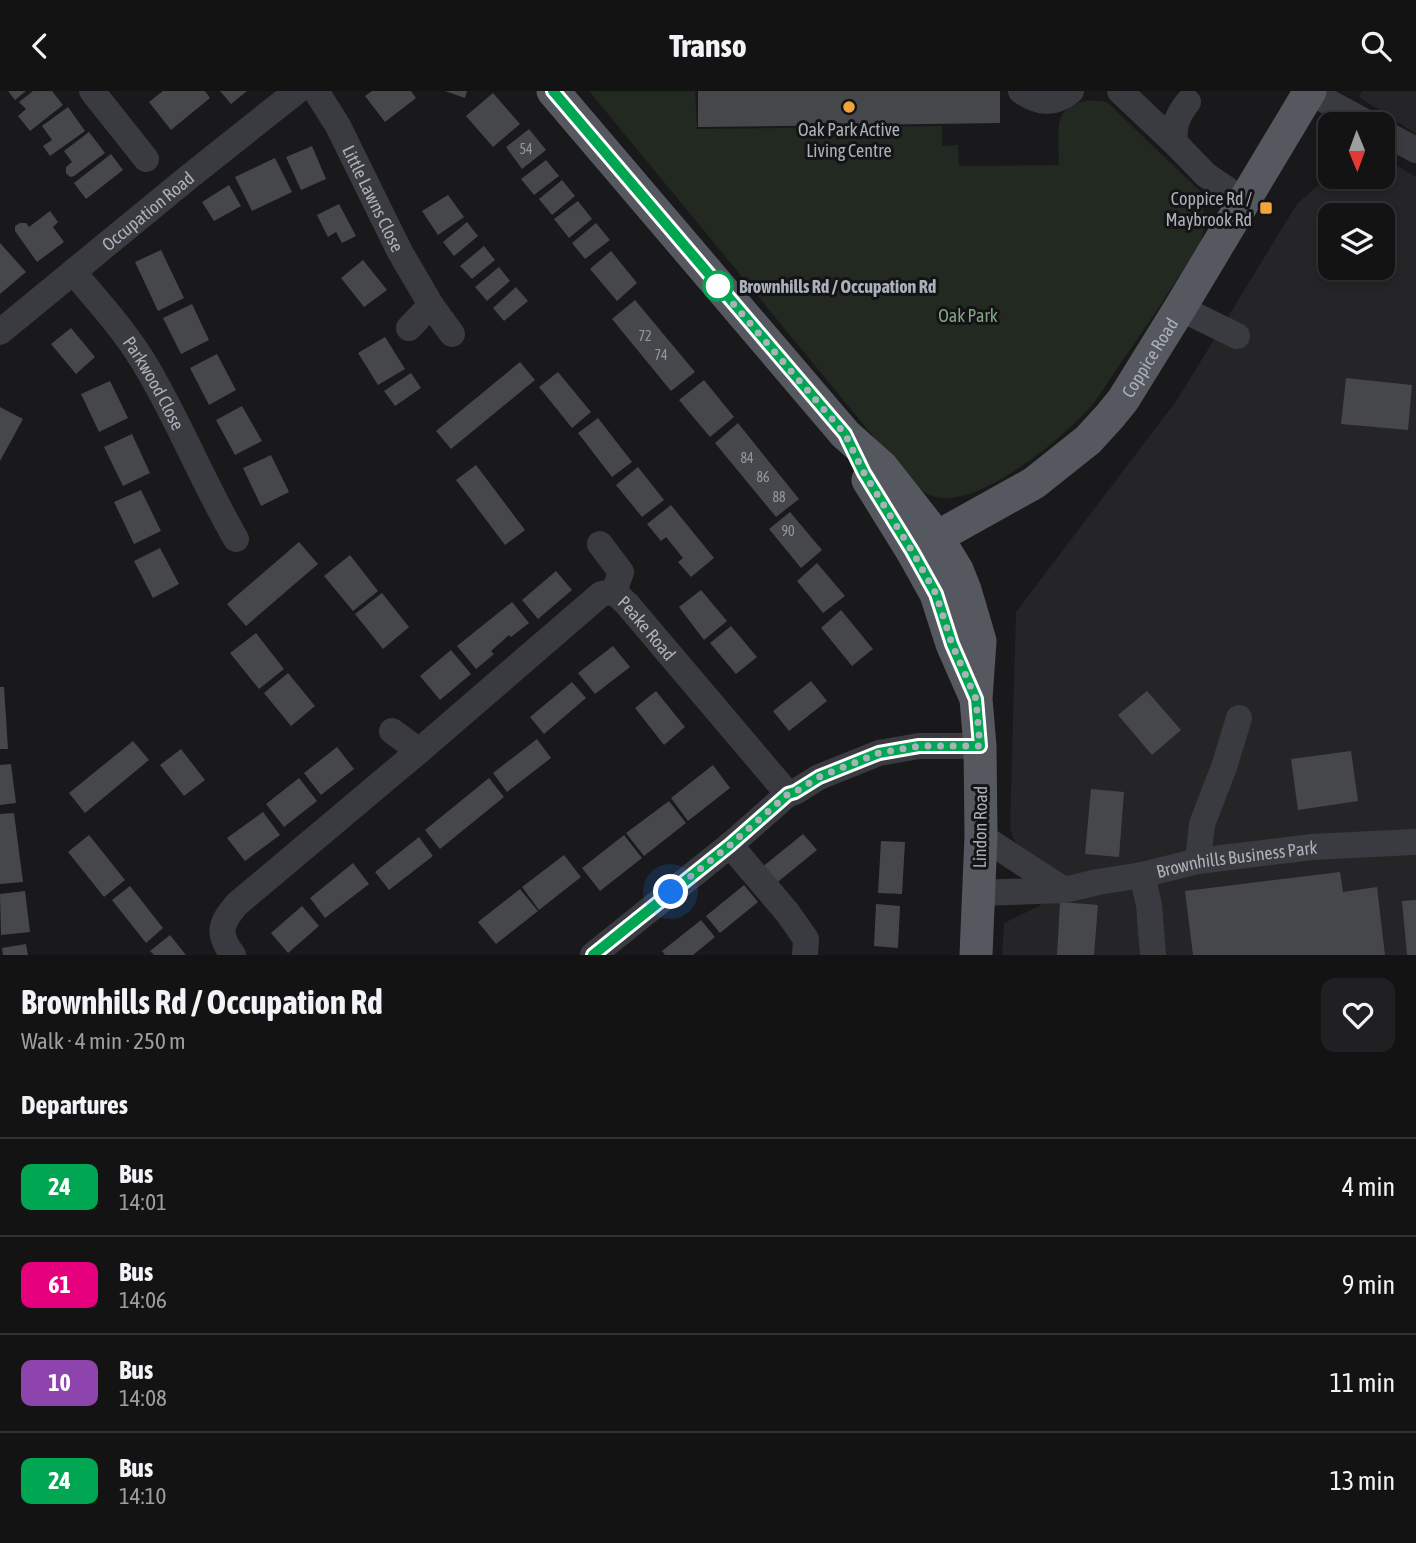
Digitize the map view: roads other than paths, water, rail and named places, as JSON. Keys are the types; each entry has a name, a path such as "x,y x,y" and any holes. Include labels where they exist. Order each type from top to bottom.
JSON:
{"main road":[{"name":"Lindon Road","path":"553,91 845,434 882,467 925,544 957,570 980,641 976,699 980,746 981,836 976,955"},
{"name":"Coppice Road","path":"925,544 1034,483 1088,440 1123,400 1310,91"}],"street":[{"path":"92,91 146,159"},
{"name":"Occupation Road","path":"0,332 297,91"},
{"name":"Little Lawns Close","path":"316,91 338,126 400,252 431,305 452,334"},
{"path":"1021,91 1030,98 1052,101 1071,91"},
{"path":"1120,91 1206,175 1244,201"},
{"path":"1310,91 1348,112"},
{"path":"1175,143 1175,121 1188,102"},
{"path":"1395,139 1416,151"},
{"name":"Parkwood Close","path":"74,272 123,332 144,363 170,410 207,513 236,539"},
{"path":"409,328 431,305"},
{"path":"1180,308 1237,337"},
{"path":"600,544 621,572 614,592"},
{"name":"Peake Road","path":"233,955 223,939 223,921 237,904 601,594 614,592 627,604 788,794"},
{"path":"1198,861 1202,824 1239,718"},
{"path":"392,731 419,751"},
{"path":"593,955 730,845 788,794 819,777 879,753 919,746 980,746"},
{"path":"981,836 1064,890"},
{"name":"Brownhills Business Park","path":"979,893 1064,890 1198,861 1312,847 1413,842"},
{"path":"730,845 787,912 806,939 805,955"},
{"path":"1142,875 1149,905 1153,955"}],"place":[{"name":"Oak Park Active Living Centre","path":"849,107"},
{"name":"Coppice Rd / Maybrook Rd","path":"1266,208"},
{"name":"Brownhills Rd / Occupation Rd","path":"718,286"}],"park label":[{"name":"Oak Park","path":"968,315"}]}
